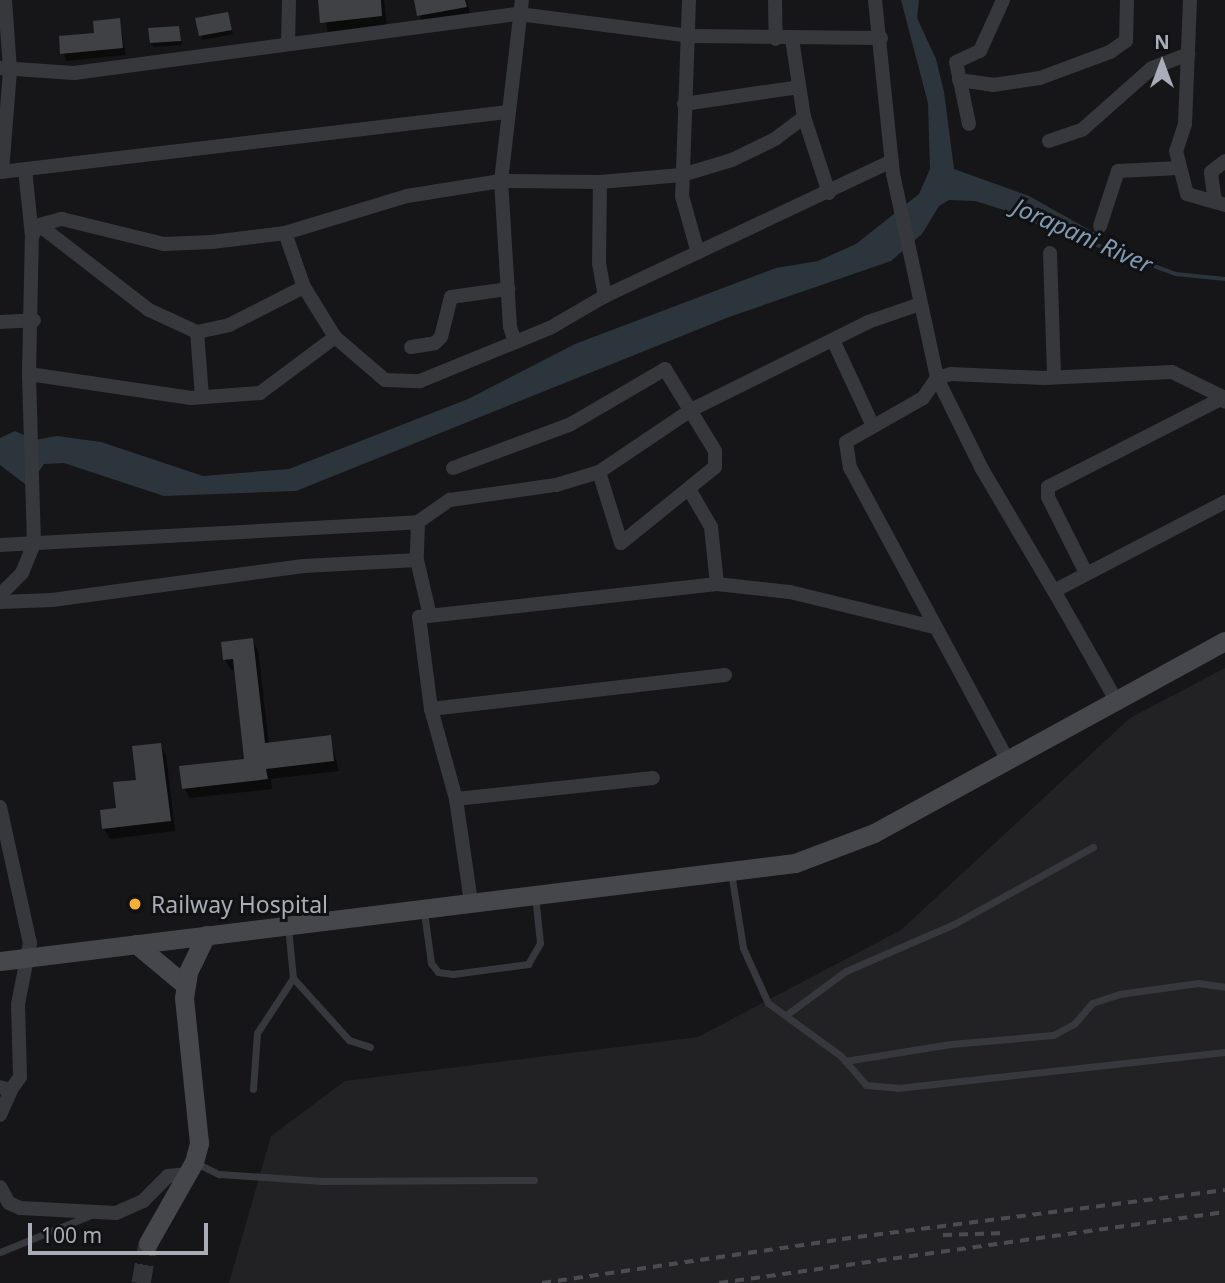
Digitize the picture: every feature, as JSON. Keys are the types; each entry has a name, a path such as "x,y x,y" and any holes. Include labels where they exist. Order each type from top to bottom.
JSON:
{"main road":[{"path":"0,961 795,863 835,851 1225,641"},
{"path":"148,1243 191,1168 199,1120 184,985 206,935"},
{"path":"136,944 184,985"}],"street":[{"path":"5,0 1,172 508,112"},
{"path":"288,44 289,0"},
{"path":"689,0 690,36 684,104 682,176 686,217 698,253"},
{"path":"775,0 776,38"},
{"path":"875,0 893,168 937,379 982,469 1116,699"},
{"path":"969,124 956,62 980,51 1003,0"},
{"path":"959,80 993,85 1031,80 1074,69 1122,47 1129,32 1127,0"},
{"path":"1190,0 1185,124 1176,144 1179,168 1186,194 1220,203"},
{"path":"5,69 74,73 288,44 520,7 607,26 690,36 881,38"},
{"path":"514,339 501,180 520,7"},
{"path":"792,39 804,117 829,193"},
{"path":"1049,141 1095,121 1152,68 1188,54"},
{"path":"684,104 799,87"},
{"path":"36,230 62,219 164,244 285,233 407,196 501,180 600,181 682,176 732,160 775,139 804,117"},
{"path":"1220,203 1211,173 1225,161"},
{"path":"285,233 304,287 335,337 364,366 400,383 420,382 514,339 550,328 605,296 829,193 893,168"},
{"path":"1100,226 1118,171 1179,168"},
{"path":"0,595 22,573 34,544 34,429 29,374 34,320 36,230 25,169"},
{"path":"600,181 598,263 605,296"},
{"path":"36,230 149,310 197,332 229,325 304,287"},
{"path":"1050,253 1054,376"},
{"path":"411,346 428,346 441,337 451,297 508,289"},
{"path":"0,545 418,522 450,500 556,485 598,471 691,410 833,340 920,304"},
{"path":"0,322 34,320"},
{"path":"197,332 202,397"},
{"path":"29,374 202,397 260,393 335,337"},
{"path":"833,340 873,426"},
{"path":"453,468 572,424 665,369 715,451 715,467 621,542 598,471"},
{"path":"1007,759 850,468 846,442 923,398 937,379 951,374 1054,376 1172,372 1224,399"},
{"path":"1086,573 1048,497 1048,487 1224,399"},
{"path":"689,489 710,527 717,584"},
{"path":"1054,591 1225,502"},
{"path":"418,522 417,560 429,616"},
{"path":"0,602 52,600 304,566 417,560"},
{"path":"471,902 456,799 431,709 419,617 717,584 790,592 934,627"},
{"path":"431,709 725,675"},
{"path":"456,799 653,778"},
{"path":"0,807 30,929 18,1004 22,1070 6,1089 0,1115"},
{"path":"0,1187 9,1203 20,1208 100,1211 131,1208 162,1180 191,1168"}],"lane":[{"path":"786,1015 845,971 954,924 1093,847"},
{"path":"732,872 743,948 768,1003 845,1061 866,1085 898,1088 1225,1052"},
{"path":"423,908 431,964 438,971 453,974 527,964 540,943 535,894"},
{"path":"253,1089 257,1033 293,978 288,925"},
{"path":"293,978 328,1012 349,1041 370,1047"},
{"path":"845,1061 951,1044 1053,1035 1074,1024 1092,1003 1119,994 1198,982 1225,987"},
{"path":"191,1168 219,1174 322,1181 534,1180"},
{"path":"0,1252 100,1211"}],"shaded area":[{"path":"1225,668 1225,1283 229,1283 271,1136 345,1081 698,1037 901,930 1130,718"}],"water":[{"path":"901,0 919,0 917,18 936,59 944,92 954,169 1029,196 1095,233 1081,246 1014,213 975,201 949,200 939,206 922,234 891,261 729,317 296,491 164,496 64,463 44,464 30,484 25,484 0,465 0,438 15,431 35,440 57,436 101,442 203,476 289,469 468,399 575,344 776,268 818,261 856,244 919,194 930,169 928,103"}],"building":[{"path":"318,0 381,0 382,16 320,23"},
{"path":"414,0 465,0 467,7 417,16"},
{"path":"228,12 232,30 199,36 195,18"},
{"path":"120,18 123,48 60,54 59,36 94,33 93,21"},
{"path":"179,26 181,41 150,43 148,28"},
{"path":"253,638 265,743 331,735 334,761 266,769 268,779 182,789 179,766 244,759 233,659 223,660 221,642"},
{"path":"161,743 171,821 102,829 100,810 116,808 113,782 136,780 132,746"}],"waterway":[{"name":"Jorapani River","path":"1083,240 1176,274 1225,279"}],"tunnel":[{"path":"141,1283 148,1243"}],"railway":[{"path":"542,1283 842,1239 1225,1190"},
{"path":"719,1283 1225,1212"},
{"path":"943,1235 1006,1233"}],"place":[{"name":"Railway Hospital","path":"135,904"}]}
